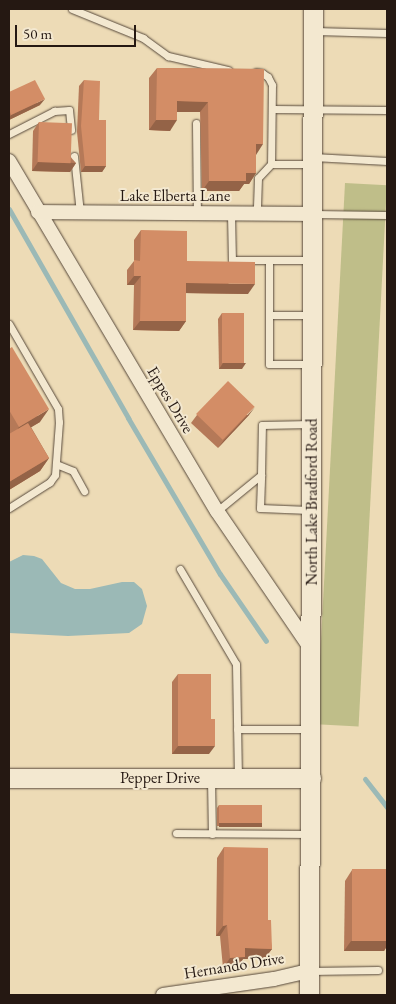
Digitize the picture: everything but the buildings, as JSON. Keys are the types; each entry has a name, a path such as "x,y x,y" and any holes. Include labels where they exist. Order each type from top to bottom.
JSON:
{"main road":[{"name":"North Lake Bradford Road","path":"309,995 312,728 313,9"},
{"name":"Pepper Drive","path":"9,778 311,778"}],"street":[{"name":"Eppes Drive","path":"9,161 216,511 312,650"},
{"name":"Lake Elberta Lane","path":"38,212 312,214"},
{"name":"Hernando Drive","path":"163,995 274,979 309,971"}],"lane":[{"path":"72,9 143,38 168,56 235,72"},
{"path":"313,31 387,33"},
{"path":"244,72 262,73 268,77 272,85 271,164 258,178 257,214"},
{"path":"272,109 387,110"},
{"path":"9,134 54,111 69,110 72,138"},
{"path":"196,123 197,213"},
{"path":"73,147 80,213"},
{"path":"271,164 312,161 387,161"},
{"path":"231,214 232,260 312,260"},
{"path":"312,214 387,215"},
{"path":"269,260 269,364 312,364"},
{"path":"269,315 312,315"},
{"path":"9,324 58,409 55,475 50,482 9,508"},
{"path":"312,424 262,425 260,508 312,510"},
{"path":"56,464 73,472 84,491"},
{"path":"216,511 261,475"},
{"path":"180,569 236,664 238,778"},
{"path":"237,728 312,728"},
{"path":"211,778 212,834"},
{"path":"176,833 311,834"},
{"path":"309,971 378,970"}],"shaded area":[{"path":"345,183 387,185 359,726 317,724"}],"water":[{"path":"23,555 42,559 61,583 75,589 90,589 122,582 134,582 142,589 147,606 142,624 129,633 68,636 9,633 9,562"}],"waterway":[{"path":"9,209 128,418 220,574 266,641"},
{"path":"365,779 387,807"}]}
